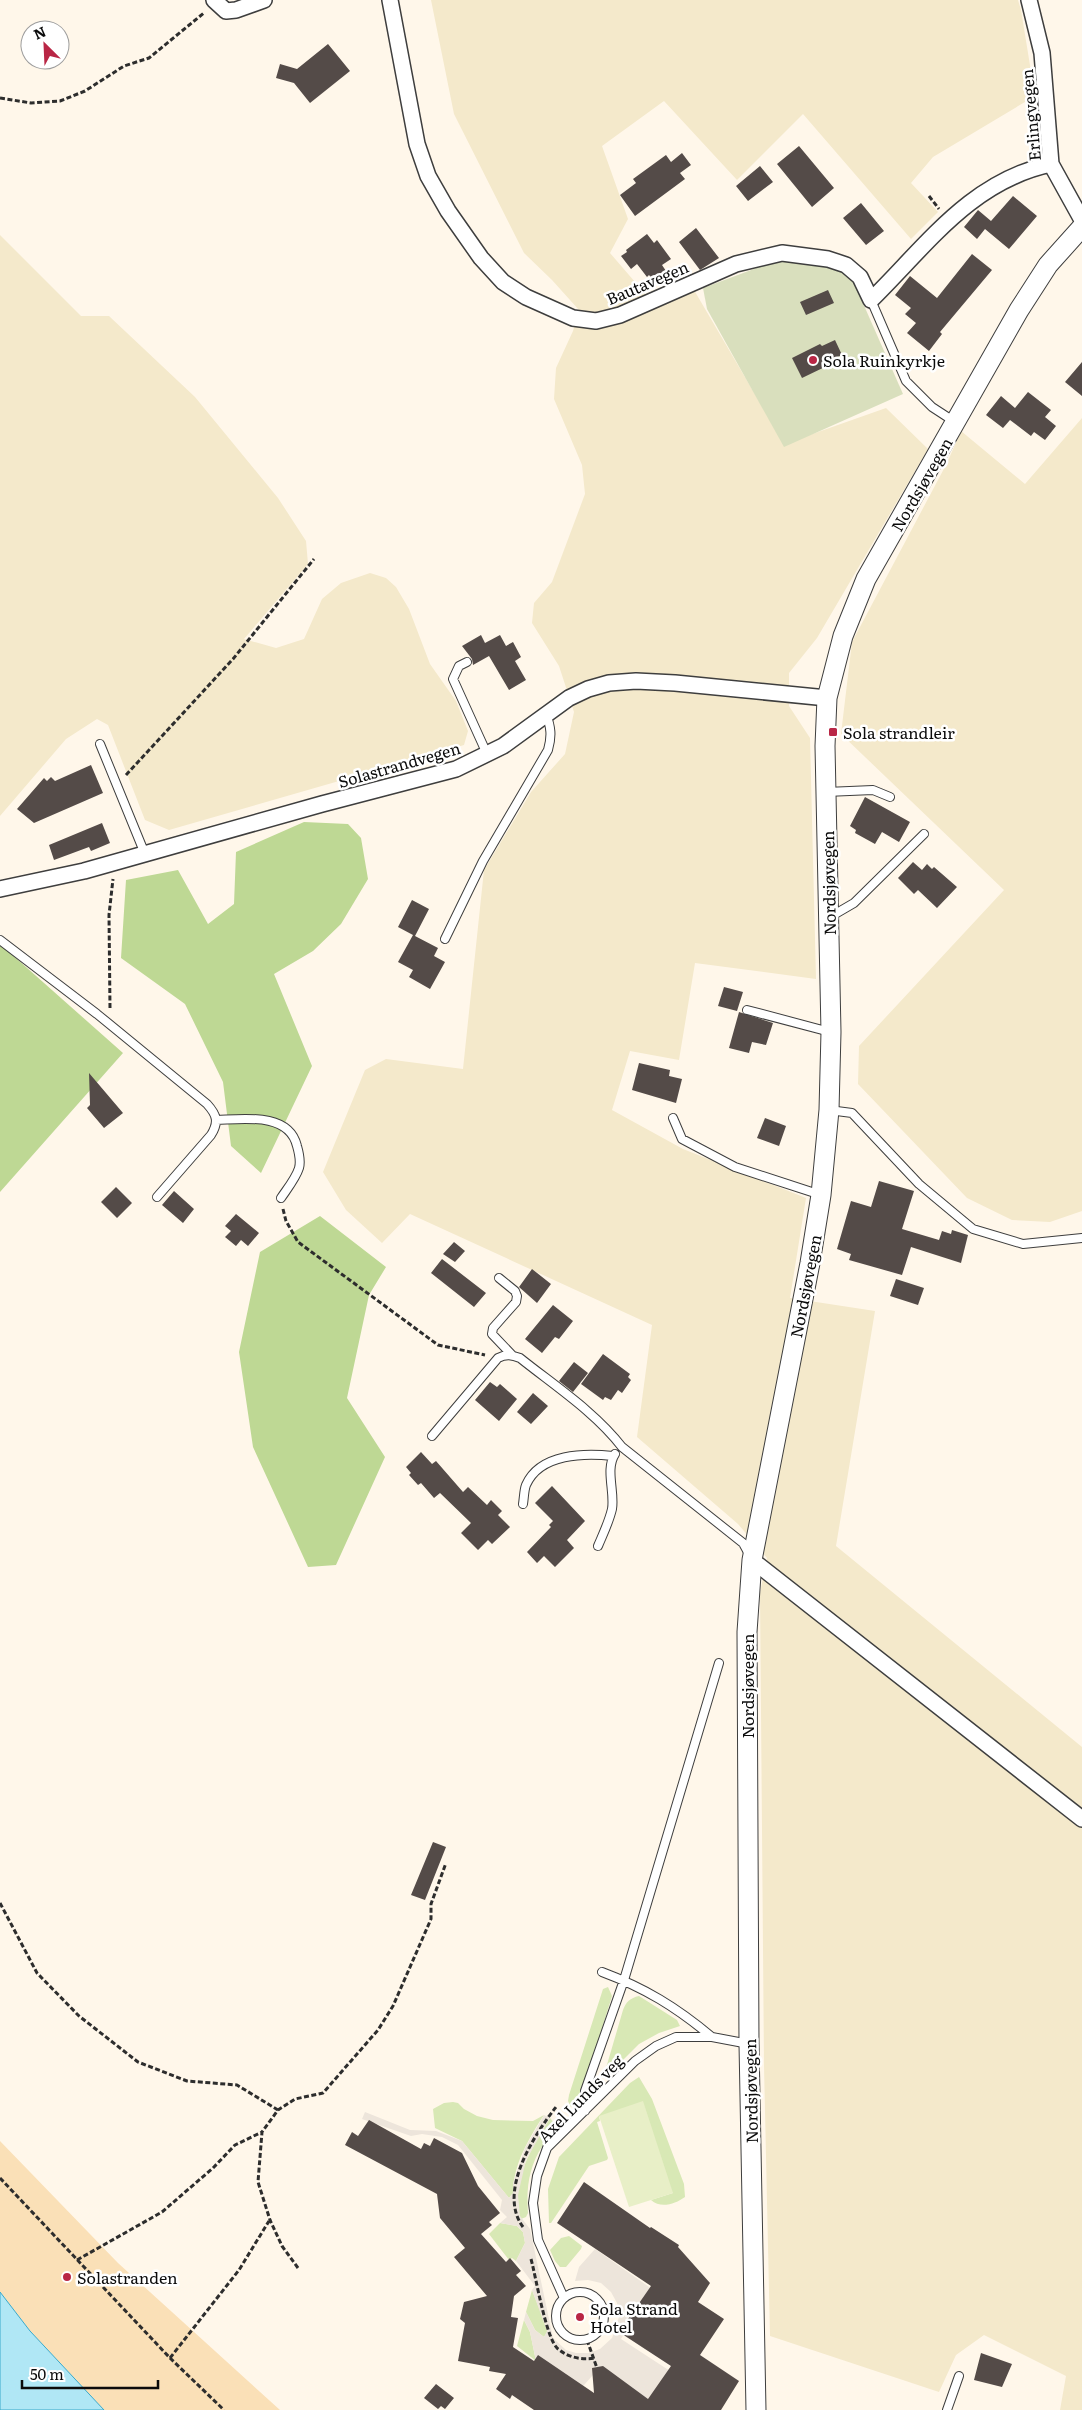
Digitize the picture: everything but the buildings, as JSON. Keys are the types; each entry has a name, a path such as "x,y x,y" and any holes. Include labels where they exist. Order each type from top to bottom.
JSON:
{"street":[{"path":"215,2 226,10 236,10 264,0"},
{"name":"Bautavegen","path":"390,0 417,144 428,176 448,212 480,258 503,282 526,297 573,318 596,321 620,315 736,264 782,253 828,258 846,265 860,277 871,300"},
{"name":"Erlingvegen","path":"1029,0 1042,53 1051,164 1082,220"},
{"path":"871,300 948,219 968,203 1026,170 1051,164"},
{"name":"Nordsjøvegen","path":"756,2410 749,2044 747,1632 752,1560 821,1195 829,1110 831,1032 826,792 827,698 844,636 866,579 1019,310 1048,265 1082,228"},
{"name":"Solastrandvegen","path":"0,890 84,871 322,804 420,780 456,769 503,746 546,714 588,689 609,683 636,681 827,698"},
{"path":"752,1560 1082,1819"}],"lane":[{"path":"871,300 906,381 932,407 956,423"},
{"path":"467,662 459,666 452,679 487,754"},
{"path":"445,939 483,861 548,750 552,738 551,727 546,714"},
{"path":"100,744 145,854"},
{"path":"826,792 873,790 890,797"},
{"path":"828,918 854,903 924,834"},
{"path":"0,940 111,1026 207,1104 215,1113 216,1127 211,1135 158,1197"},
{"path":"748,1010 831,1032"},
{"path":"829,1110 852,1113 918,1184 973,1229 1023,1244 1082,1238"},
{"path":"673,1118 682,1139 697,1147 736,1167 821,1195"},
{"path":"217,1120 265,1120 281,1124 290,1130 296,1140 300,1156 299,1169 282,1198"},
{"path":"499,1278 515,1291 517,1296 516,1302 493,1328 492,1334 512,1355"},
{"path":"432,1436 498,1358 503,1355 512,1355 520,1358 566,1394 608,1431 622,1448 743,1543 752,1560"},
{"path":"598,1546 612,1510 611,1469 613,1456 622,1448"},
{"path":"522,1504 526,1485 533,1474 543,1466 556,1460 577,1455 613,1456"},
{"path":"585,2111 585,2091 624,1980 719,1663"},
{"path":"602,1972 649,1991 692,2020 712,2037"},
{"name":"Axel Lunds veg","path":"564,2298 538,2240 533,2203 537,2176 547,2148 573,2120 585,2111 635,2061 656,2046 676,2037 712,2037 749,2044"},
{"path":"578,2292 586,2292 599,2301 603,2308 604,2323 601,2330 588,2340 571,2339 559,2328 556,2312 564,2298 578,2292"},
{"path":"948,2410 959,2376"}],"path":[{"path":"0,98 31,103 60,101 85,91 124,66 149,58 215,2"},
{"path":"117,785 233,659 314,560"},
{"path":"111,1026 109,915 112,888"},
{"path":"282,1198 286,1222 298,1242 306,1248 438,1345 498,1358"},
{"path":"78,2260 162,2212 213,2168 235,2145 262,2132 278,2110 295,2099 323,2093 378,2030 393,2006 431,1919 431,1904 446,1863"},
{"path":"0,1903 37,1973 79,2016 138,2062 187,2081 237,2085 278,2110"},
{"path":"262,2132 258,2182 270,2220 282,2246 298,2268"},
{"path":"0,2178 170,2358 224,2410"},
{"path":"170,2358 239,2270 270,2220"},
{"path":"588,2340 597,2368"}],"shaded area":[{"path":"431,0 1018,0 1021,10 1035,96 933,157 911,183 938,212 911,239 803,114 737,180 664,101 602,146 628,219 610,253 654,304 694,290 784,444 886,408 928,449 817,638 789,673 789,706 810,738 816,979 695,963 679,1060 630,1051 612,1110 683,1149 806,1198 790,1298 875,1311 836,1546 1082,1747 1082,2410 1060,2410 1066,2376 984,2335 956,2355 939,2392 770,2336 764,2066 760,1593 767,1558 738,1524 637,1437 652,1325 410,1214 382,1243 346,1210 323,1172 365,1070 386,1059 463,1069 484,870 531,792 565,754 574,712 559,666 532,623 534,603 552,582 585,494 582,465 554,399 556,368 573,331 579,310 524,253 454,114"},
{"path":"0,235 81,316 109,316 195,397 278,498 306,541 308,564 244,639 276,648 304,639 322,599 341,583 370,573 386,578 396,587 409,609 430,664 456,701 468,731 464,745 169,830 145,820 108,725 97,719 66,739 0,816"},
{"path":"1082,418 1082,1211 1050,1222 1012,1220 967,1198 858,1084 859,1046 1004,890 841,734 852,642 947,463 961,431 1025,484"},
{"path":"365,2112 410,2130 436,2131 462,2141 509,2198 513,2193 513,2183 525,2148 544,2115 550,2118 526,2160 518,2195 520,2216 530,2229 553,2338 566,2350 576,2353 589,2353 600,2349 612,2338 619,2317 617,2303 611,2292 601,2283 588,2280 575,2281 579,2267 595,2249 652,2289 621,2339 670,2371 650,2402 600,2367 577,2393 536,2361 530,2332 524,2320 526,2312 535,2330 544,2337 547,2331 532,2290 535,2286 516,2261 525,2243 523,2232 517,2226 500,2223 507,2217 500,2210 502,2200 458,2145 442,2137 422,2134 411,2136 362,2119"}],"green space":[{"path":"785,260 841,269 851,276 903,394 784,447 707,309 703,288 767,264"},
{"path":"304,822 348,824 361,838 368,879 341,924 313,951 274,974 312,1066 261,1173 231,1146 223,1082 185,1004 121,958 126,880 178,870 208,924 234,904 236,852"},
{"path":"0,944 123,1053 0,1192"},
{"path":"320,1216 386,1267 369,1295 347,1398 385,1457 336,1565 308,1567 253,1447 239,1352 260,1252"},
{"path":"608,1987 612,1996 581,2097 571,2107 568,2101 569,2095 603,1989"},
{"path":"639,1996 677,2020 680,2026 659,2033 639,2044 609,2074 604,2075 624,2007 631,1999"},
{"path":"639,2077 652,2099 684,2184 685,2197 677,2202 664,2205 651,2200 673,2193 599,2116 600,2121 597,2122 608,2158 589,2166 551,2223 549,2223 548,2189 559,2157 630,2083"},
{"path":"643,2101 673,2193 629,2207 599,2116"},
{"path":"444,2103 458,2103 464,2109 477,2116 493,2120 533,2121 544,2115 523,2152 516,2172 513,2193 509,2198 462,2141 435,2128 433,2109"},
{"path":"550,2118 556,2125 534,2161 528,2186 528,2213 526,2217 521,2219 517,2194 524,2166"},
{"path":"500,2223 517,2226 523,2232 525,2243 516,2261 512,2258 509,2260 489,2234"},
{"path":"569,2236 582,2246 566,2267 560,2267 550,2250 561,2238"},
{"path":"532,2290 548,2331 544,2337 535,2330 526,2312"},
{"path":"524,2320 530,2332 536,2361 517,2346"}],"sand":[{"name":"Solastranden","path":"0,2141 118,2263 280,2410 104,2410 30,2331 0,2292"}],"water":[{"path":"0,2292 30,2331 104,2410 0,2410"}],"place":[{"name":"Sola Ruinkyrkje","path":"813,360"},
{"name":"Sola strandleir","path":"833,732"},
{"name":"Solastranden","path":"67,2277"},
{"name":"Sola Strand Hotel","path":"580,2317"}]}
